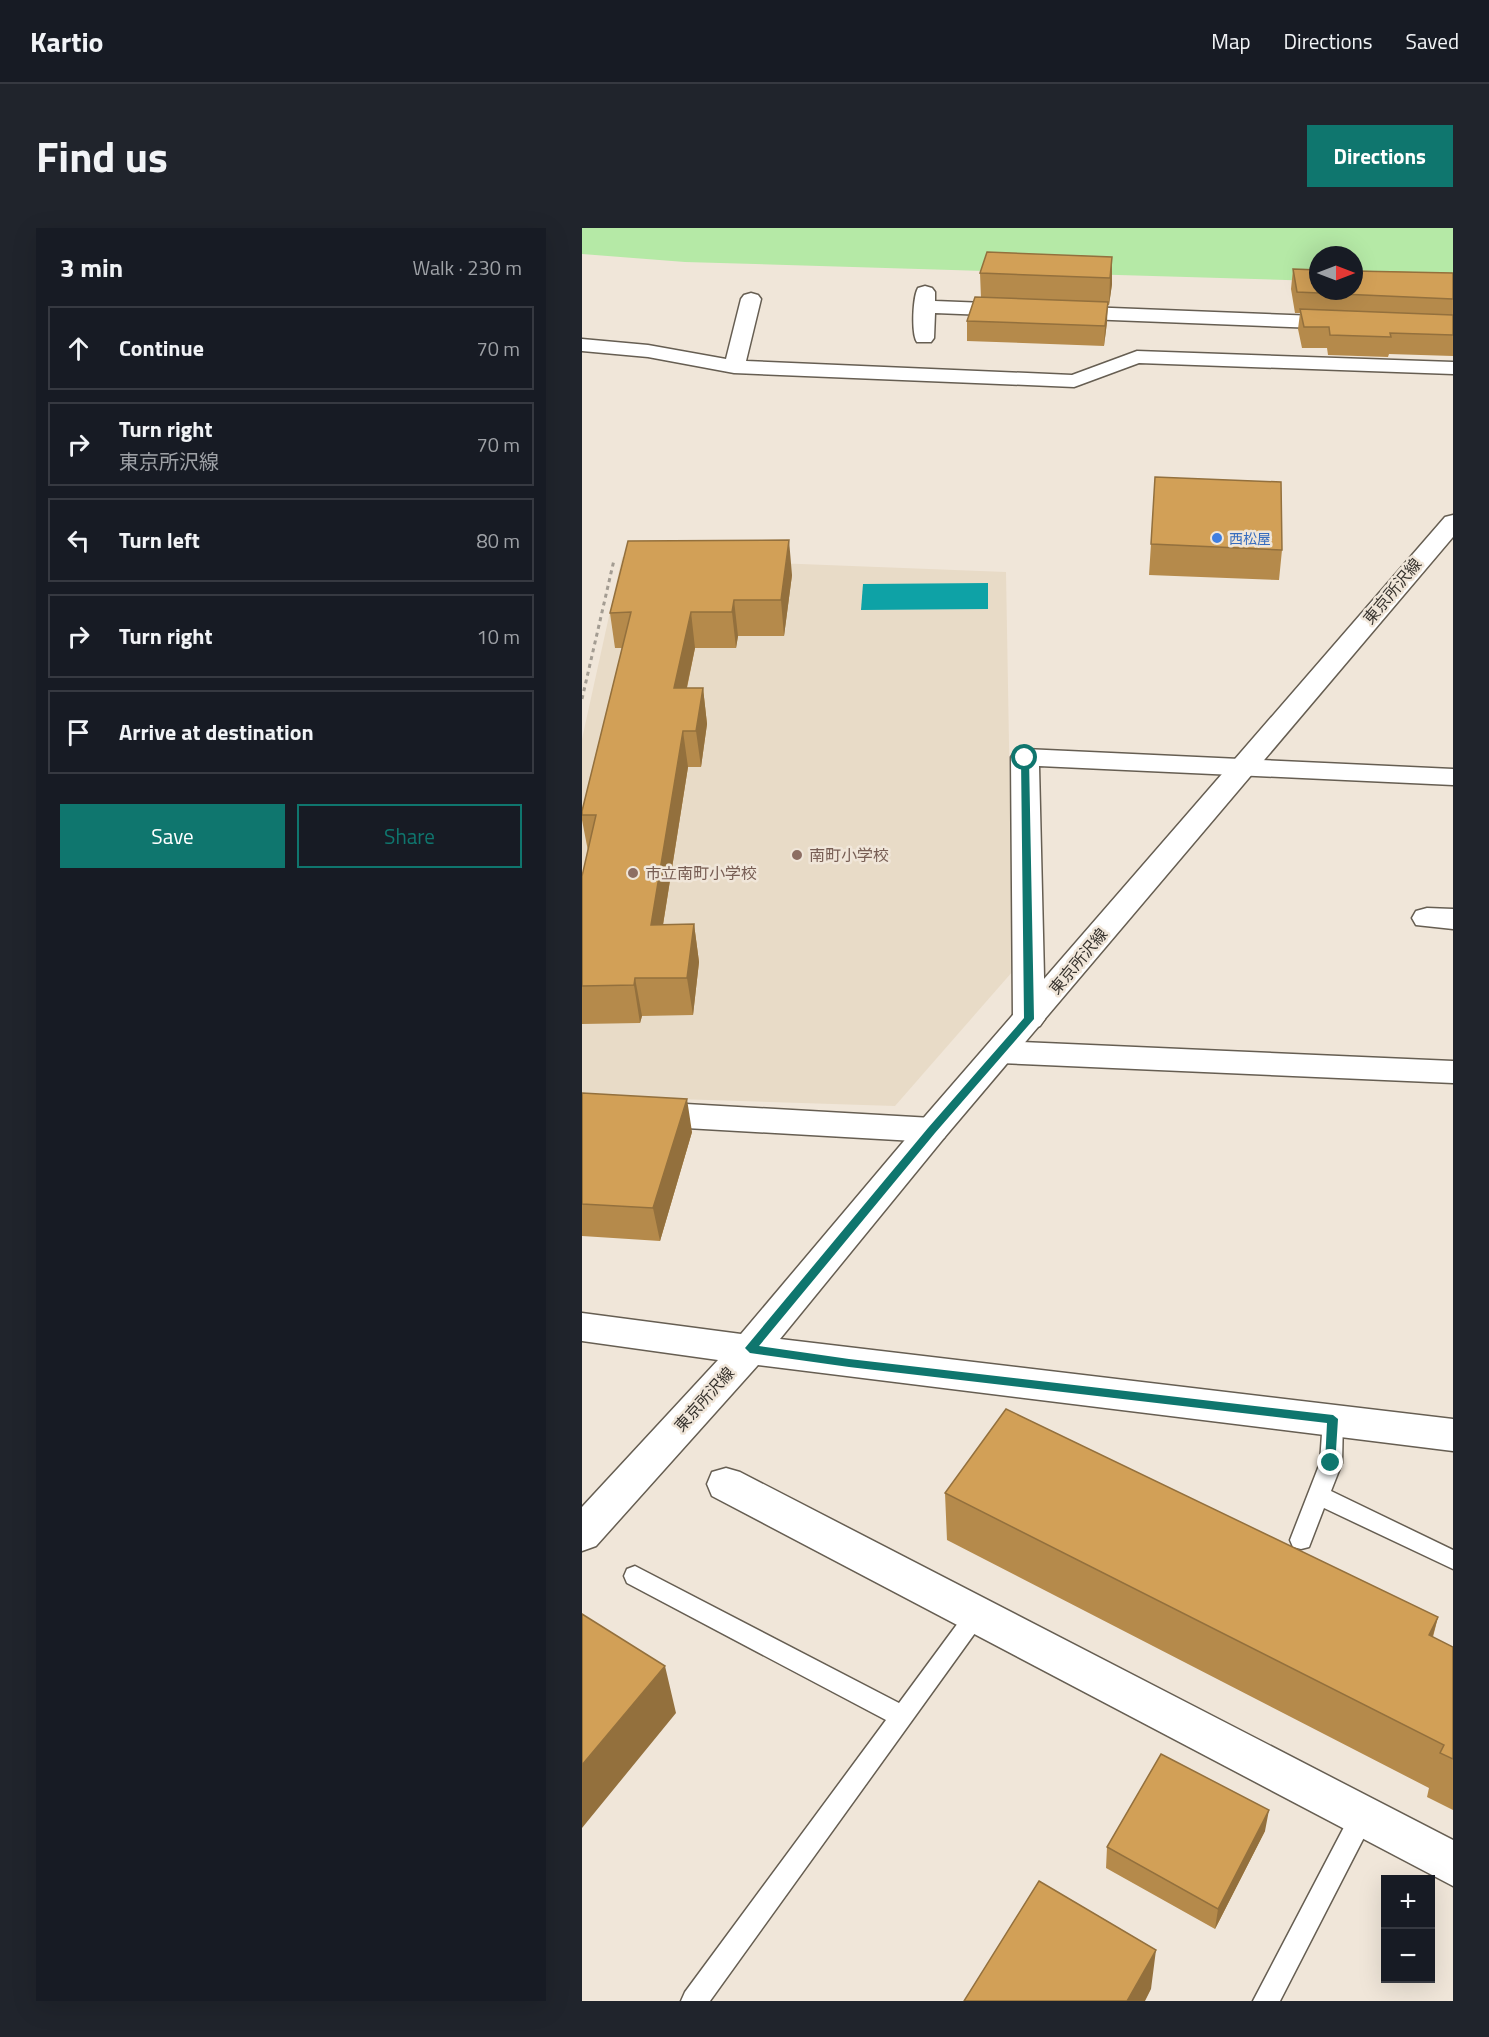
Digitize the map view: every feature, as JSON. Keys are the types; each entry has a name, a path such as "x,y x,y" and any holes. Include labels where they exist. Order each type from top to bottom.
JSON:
{"street":[{"path":"734,367 751,299"},
{"path":"924,338 924,300 1359,324"},
{"path":"582,345 648,351 734,367 1074,381 1137,357 1453,368"},
{"name":"東京所沢線","path":"582,1534 750,1348 932,1130 1453,522"},
{"path":"1029,1019 1025,758 1453,777"},
{"path":"1000,1052 1452,1080"},
{"path":"582,1110 932,1130"},
{"path":"582,1327 750,1348 861,1365 1453,1435"},
{"path":"726,1484 1453,1864"}],"lane":[{"path":"1301,1540 1331,1463 1333,1419"},
{"path":"1318,1495 1453,1560"},
{"path":"634,1576 902,1717"},
{"path":"694,2001 976,1615"},
{"path":"1266,2001 1363,1816"}],"path":[{"path":"582,699 614,560"}],"shaded area":[{"name":"南町小学校","path":"622,557 1006,572 1013,971 895,1106 582,1096 582,739"}],"green space":[{"path":"582,228 1453,228 1453,285 1363,282 1363,246 1309,246 1309,281 685,262 582,254"}],"water":[{"path":"988,583 988,609 861,610 863,584"}],"building":[{"path":"987,252 1112,257 1110,278 980,273"},
{"path":"1293,269 1309,270 1309,293 1297,292"},
{"path":"1363,271 1453,273 1453,299 1363,295"},
{"path":"975,297 1108,302 1105,326 967,321"},
{"path":"1300,309 1453,315 1453,335 1390,333 1391,337 1330,335 1329,327 1304,327"},
{"path":"1155,477 1281,482 1282,550 1151,544"},
{"path":"789,540 781,600 734,600 732,612 691,612 674,688 703,688 696,731 683,731 651,925 694,924 687,978 635,978 634,985 582,986 582,876 596,815 582,815 582,811 631,612 610,613 628,541"},
{"path":"582,1093 687,1099 653,1208 582,1204"},
{"path":"1006,1409 1438,1617 1429,1635 1453,1647 1453,1759 1440,1753 1444,1745 945,1493"},
{"path":"582,1614 665,1666 582,1765"},
{"path":"1161,1754 1269,1810 1218,1909 1107,1847"},
{"path":"1039,1881 1156,1950 1127,2001 964,2001"}],"place":[{"name":"西松屋","path":"1217,538"},
{"name":"南町小学校","path":"797,855"},
{"name":"市立南町小学校","path":"633,873"}],"route":[{"path":"1025,758 1029,1019 932,1130 750,1348 849,1363 1333,1419 1331,1463"}]}
